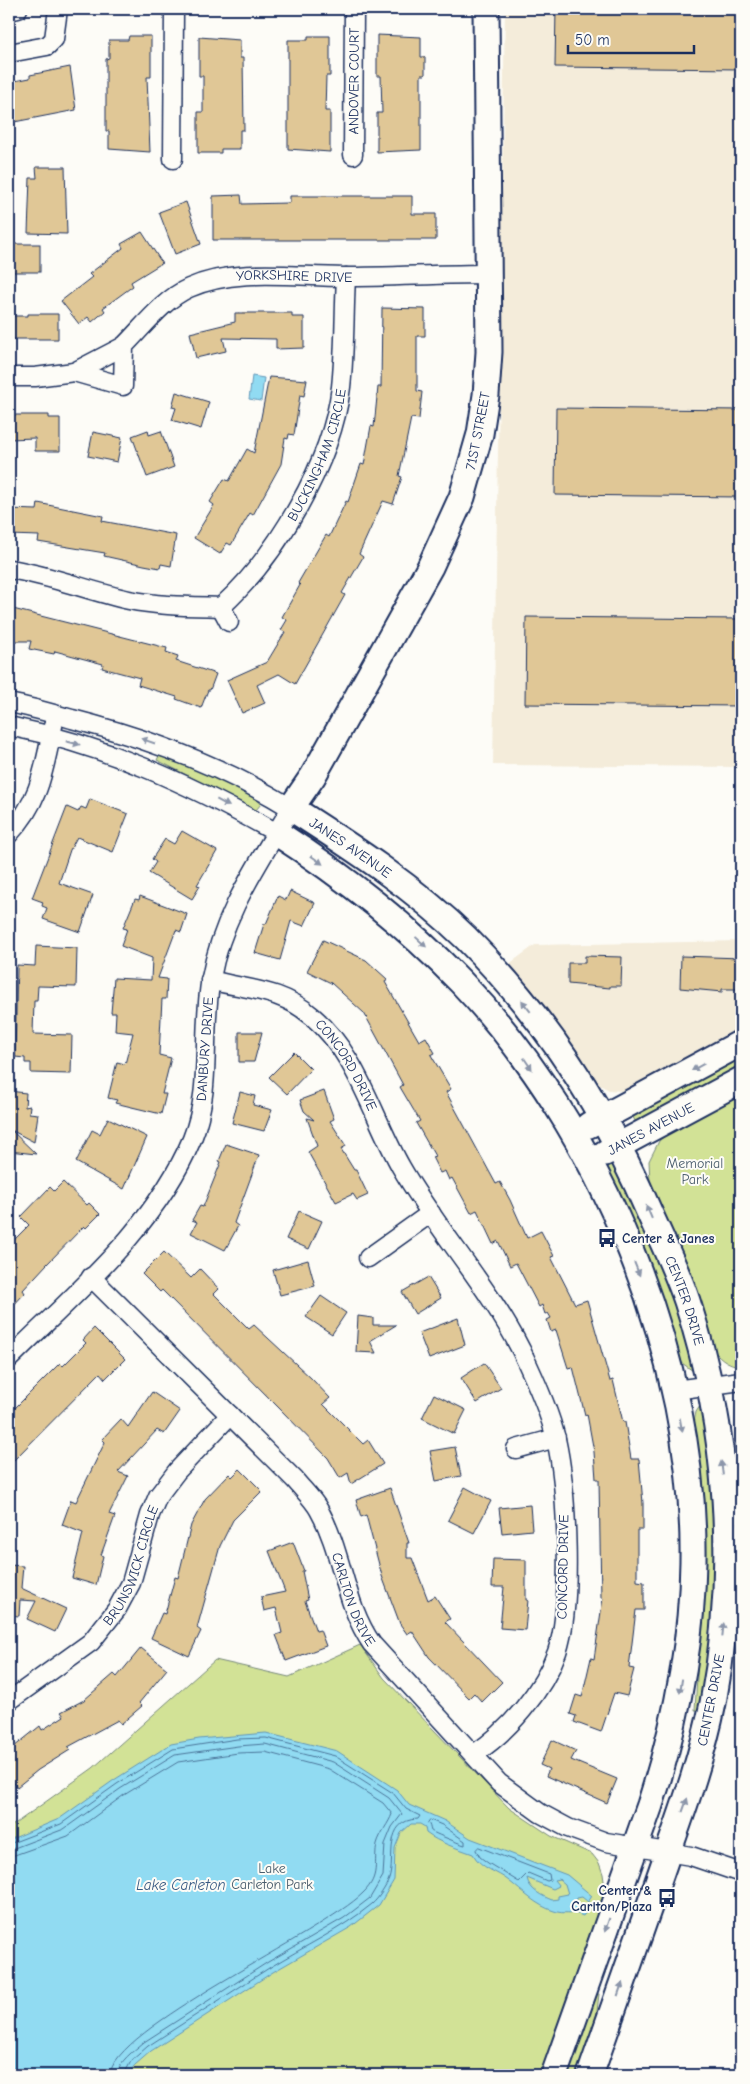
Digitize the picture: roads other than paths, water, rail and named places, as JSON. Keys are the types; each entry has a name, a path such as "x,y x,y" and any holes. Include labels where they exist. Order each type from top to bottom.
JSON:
{"street":[{"path":"9,11 18,9"},
{"path":"9,53 47,46 54,40 58,9"},
{"path":"173,159 174,9"},
{"name":"ANDOVER COURT","path":"353,155 354,9"},
{"name":"71ST STREET","path":"291,808 313,776 430,567 462,497 480,434 486,395 489,352 486,9"},
{"name":"YORKSHIRE DRIVE","path":"9,377 35,377 74,372 124,346 171,299 187,288 204,282 256,275 346,277 489,274"},
{"name":"BUCKINGHAM CIRCLE","path":"9,570 32,573 128,600 225,615 246,583 280,538 308,490 321,457 341,389 346,277"},
{"name":"YORKSHIRE DRIVE","path":"74,372 124,386 124,346"},
{"name":"JANES AVENUE","path":"9,703 120,731 178,751 232,775 291,808 374,862 464,936 506,980 583,1083 603,1118"},
{"path":"9,834 23,819 37,794 56,715"},
{"name":"JANES AVENUE","path":"9,726 122,757 162,773 221,801 277,833 366,894 437,958 507,1035 573,1134 588,1161 741,1080"},
{"name":"DANBURY DRIVE","path":"9,1360 91,1277 150,1212 177,1171 192,1139 205,1091 210,980 224,929 237,900 291,808"},
{"name":"CONCORD DRIVE","path":"210,980 258,988 276,994 313,1016 348,1058 401,1166 503,1318 521,1350 556,1438 565,1526 565,1608 560,1643 547,1676 532,1698 489,1745 474,1754"},
{"path":"573,1134 741,1044"},
{"name":"CENTER DRIVE","path":"590,2075 688,1799 705,1740 724,1627 727,1580 725,1506 716,1422 686,1299 619,1145 603,1118"},
{"path":"554,2075 636,1847 664,1762 674,1722 689,1638 692,1584 692,1522 687,1462 675,1390 661,1336 647,1294 624,1238 588,1161"},
{"path":"368,1258 432,1213"},
{"name":"CARLTON DRIVE","path":"91,1277 295,1480 319,1509 332,1540 353,1609 361,1628 372,1644 499,1783 540,1813 568,1828 606,1842 697,1857 741,1873"},
{"path":"675,1390 741,1381"},
{"name":"BRUNSWICK CIRCLE","path":"10,1696 91,1642 117,1609 131,1583 150,1515 158,1496 177,1471 230,1415"},
{"path":"516,1449 556,1438"}],"water":[{"path":"252,376 264,378 261,401 249,399"},
{"name":"Lake Carleton","path":"266,1733 337,1751 397,1790 409,1805 445,1821 470,1838 567,1875 592,1896 588,1902 582,1897 577,1898 578,1907 586,1912 583,1916 575,1913 558,1912 542,1906 480,1863 473,1854 437,1840 426,1833 425,1827 420,1824 411,1824 401,1833 395,1848 394,1880 379,1905 351,1927 273,1972 151,2051 127,2075 9,2075 9,1840 59,1819 114,1780 171,1744 199,1739","holes":["527,1878 553,1889 559,1886 554,1880 559,1879 565,1884 568,1894 558,1896 558,1899 552,1900 533,1889"]}],"place":[{"name":"Center & Janes","path":"607,1238"},
{"name":"Center & Carlton/Plaza","path":"667,1898"}],"park label":[{"name":"Memorial Park","path":"695,1172"},
{"name":"Lake Carleton Park","path":"272,1876"}]}
